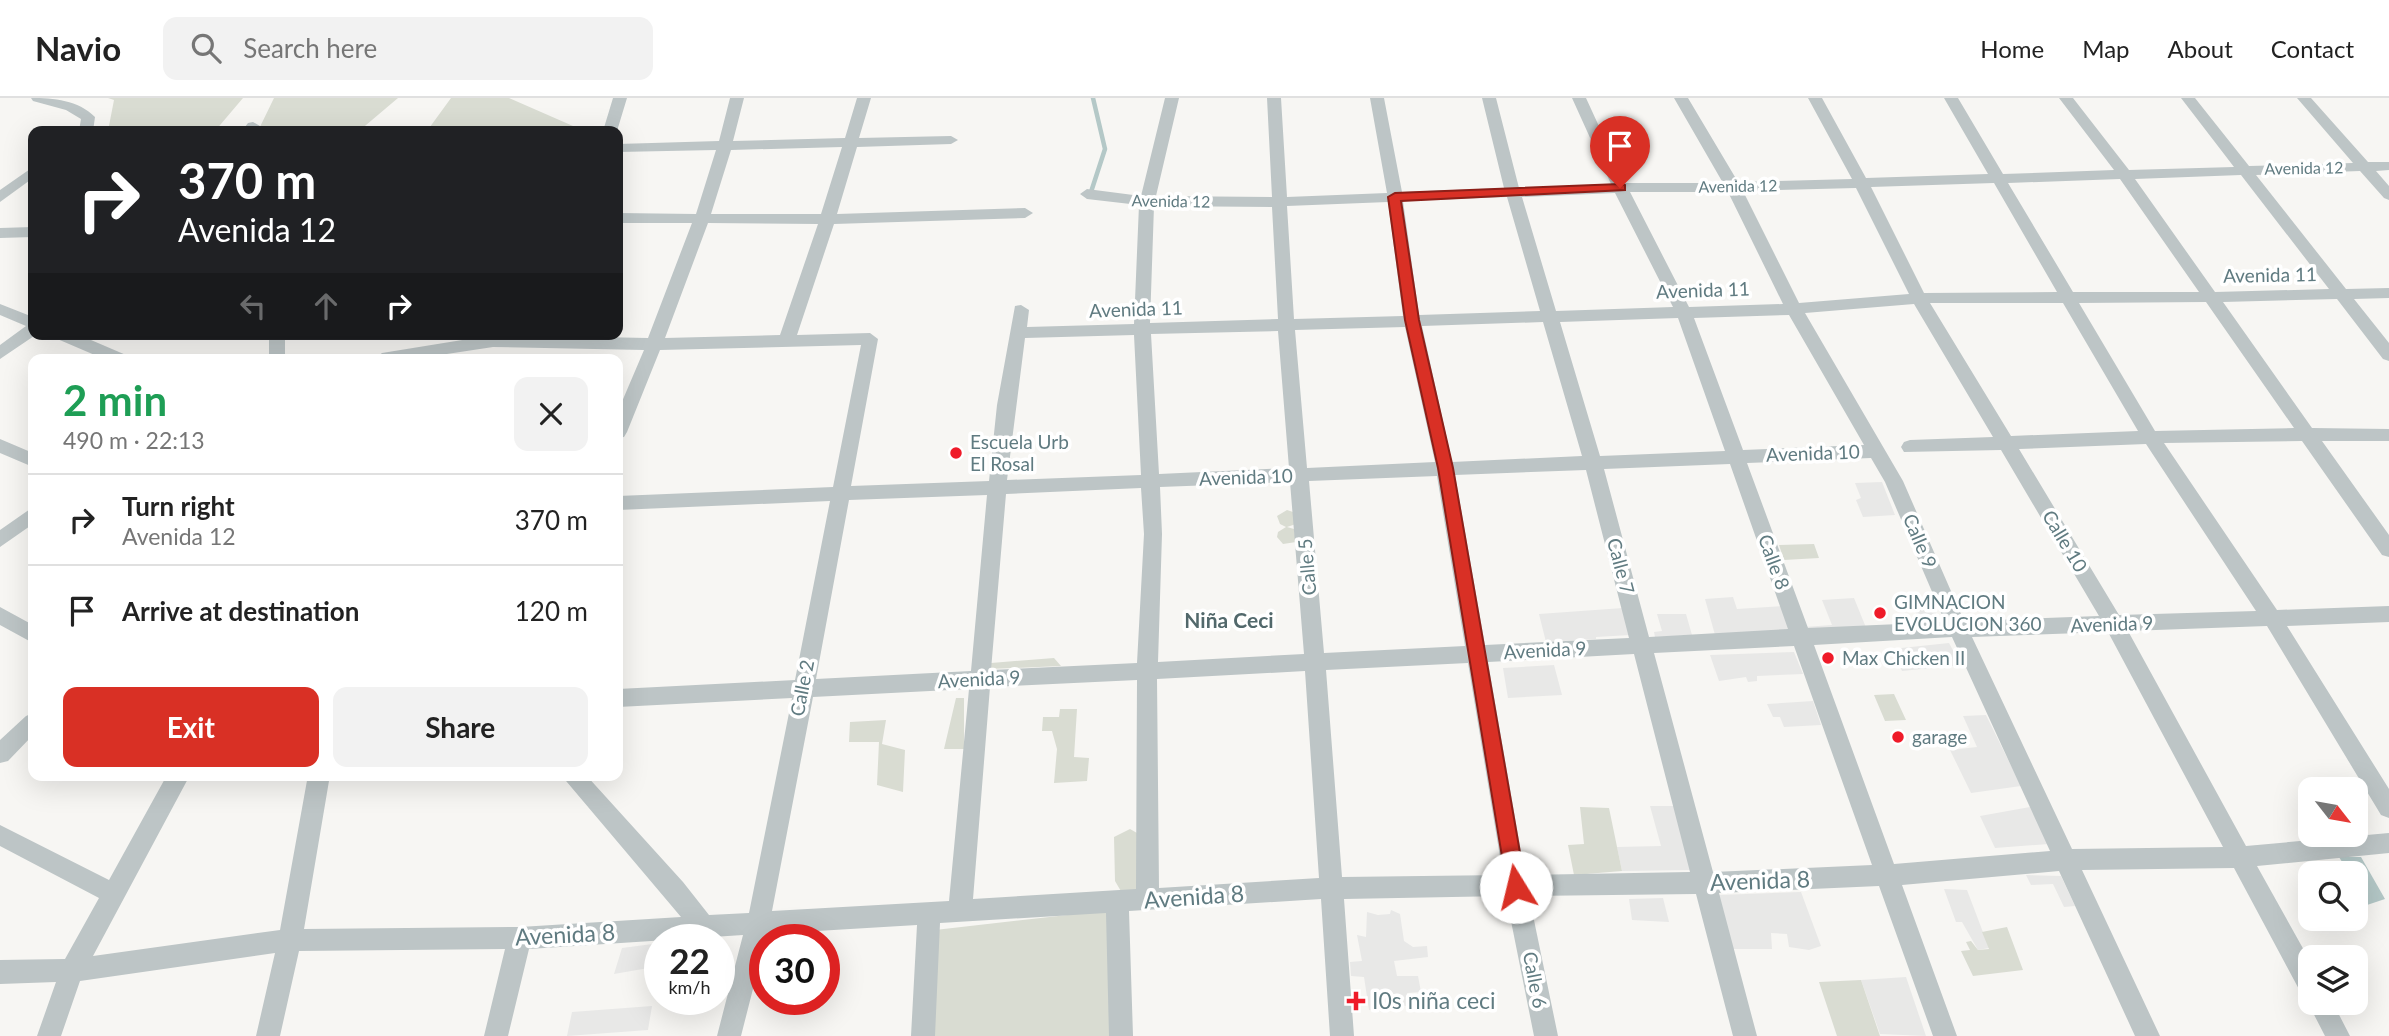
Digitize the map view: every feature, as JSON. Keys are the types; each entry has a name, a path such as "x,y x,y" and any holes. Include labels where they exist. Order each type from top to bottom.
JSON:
{"street":[{"path":"38,98 71,107 88,117 87,126"},
{"path":"612,126 620,98"},
{"path":"623,419 702,218 726,145 737,98"},
{"path":"575,340 653,344 787,340 864,98"},
{"path":"1148,900 1147,671 1153,534 1142,330 1147,201 1172,98"},
{"name":"Calle 5","path":"1274,98 1286,326 1315,662 1342,1036"},
{"name":"Calle 6","path":"1377,98 1395,197 1412,320 1445,468 1516,887 1546,1036"},
{"name":"Calle 7","path":"1489,98 1513,193 1593,462 1745,1036"},
{"name":"Calle 8","path":"1579,98 1620,188 1684,312 1945,1036"},
{"name":"Calle 9","path":"1681,98 1733,187 1794,309 1874,451 1894,481 1958,629 2148,1036"},
{"name":"Calle 10","path":"1815,98 1919,298 2114,624 2298,964"},
{"path":"1951,98 2149,435 2272,618 2389,808"},
{"path":"2066,98 2125,176 2389,550"},
{"path":"2188,98 2389,355"},
{"path":"2304,98 2389,195"},
{"path":"623,148 951,140"},
{"name":"Avenida 12","path":"1087,194 1147,201 1278,202 1620,188 2125,176 2389,166"},
{"path":"1,194 28,175"},
{"path":"623,218 827,219 1025,213"},
{"path":"0,233 28,232"},
{"name":"Avenida 11","path":"1018,333 1794,309 1919,298 2211,297 2389,293"},
{"path":"0,309 28,321"},
{"path":"960,911 997,487 1021,310"},
{"path":"0,353 28,333"},
{"name":"Calle 2","path":"757,924 870,339 787,340"},
{"path":"75,340 108,354"},
{"path":"401,354 424,348 507,340"},
{"path":"1910,447 2149,435 2389,435"},
{"path":"0,446 28,458"},
{"name":"Avenida 10","path":"623,503 1874,451"},
{"path":"0,540 28,518"},
{"name":"Avenida 9","path":"623,698 1958,629 2389,614"},
{"path":"0,615 28,632"},
{"path":"0,754 28,727"},
{"path":"49,1036 72,970 176,781"},
{"path":"268,1036 290,940 318,781"},
{"path":"577,781 675,890 701,924"},
{"path":"0,835 112,893"},
{"name":"Avenida 8","path":"771,924 1332,888 1705,883 1889,875 2065,860 2239,858 2389,843"},
{"path":"1116,902 1121,1036"},
{"path":"923,1036 929,913"},
{"name":"Avenida 8","path":"0,972 72,970 290,940 520,938 644,931"},
{"path":"496,1036 520,938"},
{"name":"Calle 2","path":"729,1036 749,957"},
{"path":"2327,1015 2338,1036"}],"shaded area":[{"path":"108,98 243,98 219,126 109,126 114,100"},
{"path":"274,98 398,98 365,126 260,126"},
{"path":"451,98 509,98 573,126 431,126"},
{"path":"1882,482 1895,515 1863,517 1856,500 1861,498 1855,483"},
{"path":"1287,510 1293,512 1296,524 1287,527 1294,529 1296,542 1283,544 1277,537 1278,532 1286,527 1280,524 1277,516"},
{"path":"1814,544 1819,558 1784,560 1779,545"},
{"path":"1733,597 1737,609 1782,606 1790,633 1715,635 1705,599"},
{"path":"1929,597 1941,626 1922,627 1909,598"},
{"path":"1854,598 1867,630 1807,634 1804,627 1832,625 1822,600"},
{"path":"1623,608 1630,635 1596,639 1546,642 1539,614"},
{"path":"1657,614 1686,614 1692,635 1655,637 1654,632 1662,631"},
{"path":"1949,643 1961,665 1902,671 1892,649"},
{"path":"1794,652 1803,674 1757,676 1757,681 1748,682 1746,677 1719,681 1710,655"},
{"path":"1054,658 1061,666 989,669 991,663"},
{"path":"1554,665 1562,695 1508,698 1503,668"},
{"path":"1894,694 1906,720 1885,721 1874,695"},
{"path":"956,698 964,698 964,749 944,749"},
{"path":"1813,701 1821,725 1784,727 1780,717 1773,717 1767,704"},
{"path":"1060,709 1077,709 1074,757 1089,758 1087,781 1054,783 1057,749 1052,731 1042,731 1043,717 1059,717"},
{"path":"1986,715 2021,786 1971,793 1950,750 1977,747 1963,716"},
{"path":"886,720 882,744 905,750 903,792 877,785 879,742 849,742 850,722"},
{"path":"1650,806 1674,806 1691,870 1622,871 1617,847 1661,846"},
{"path":"1580,807 1609,808 1622,871 1574,875 1568,845 1584,844"},
{"path":"2030,807 2049,844 1995,848 1980,816"},
{"path":"1130,829 1144,837 1146,892 1122,893 1115,881 1114,837"},
{"path":"2339,857 2361,857 2363,861 2342,861"},
{"path":"2368,869 2385,899 2368,905"},
{"path":"2026,875 2061,876 2075,906 2064,907 2053,884 2031,885"},
{"path":"1944,889 1967,890 1989,948 1978,950 1962,922 1956,922"},
{"path":"1801,892 1821,946 1809,950 1789,947 1787,934 1771,933 1772,949 1732,949 1719,895"},
{"path":"1663,898 1669,922 1632,920 1629,899"},
{"path":"1112,910 1115,1036 930,1036 935,930"},
{"path":"1391,910 1400,914 1404,941 1413,947 1427,946 1428,957 1394,961 1397,976 1418,976 1421,992 1407,993 1409,1006 1391,1005 1389,1012 1369,1010 1364,977 1351,976 1350,962 1362,961 1357,935 1366,937 1367,912 1390,914"},
{"path":"2007,927 2023,970 1973,976 1961,951 1970,950 1966,942 1971,941 1978,950 1989,949 1982,932"},
{"path":"644,945 644,969 614,974 622,948"},
{"path":"1906,977 1926,1036 1880,1034 1861,980"},
{"path":"1861,980 1880,1036 1837,1036 1819,982"},
{"path":"644,1007 644,1015 650,1015 648,1030 567,1036 572,1012"}],"waterway":[{"path":"1091,192 1105,149 1093,98"}],"place":[{"name":"Escuela Urb El Rosal","path":"956,453"},
{"name":"GIMNACION EVOLUCION 360","path":"1880,613"},
{"name":"Max Chicken II","path":"1828,658"},
{"name":"garage","path":"1898,737"},
{"name":"I0s niña ceci","path":"1356,1001"}],"district":[{"name":"Niña Ceci","path":"1229,621"}],"route":[{"path":"1516,887 1445,468 1412,320 1395,197 1620,188"}]}
